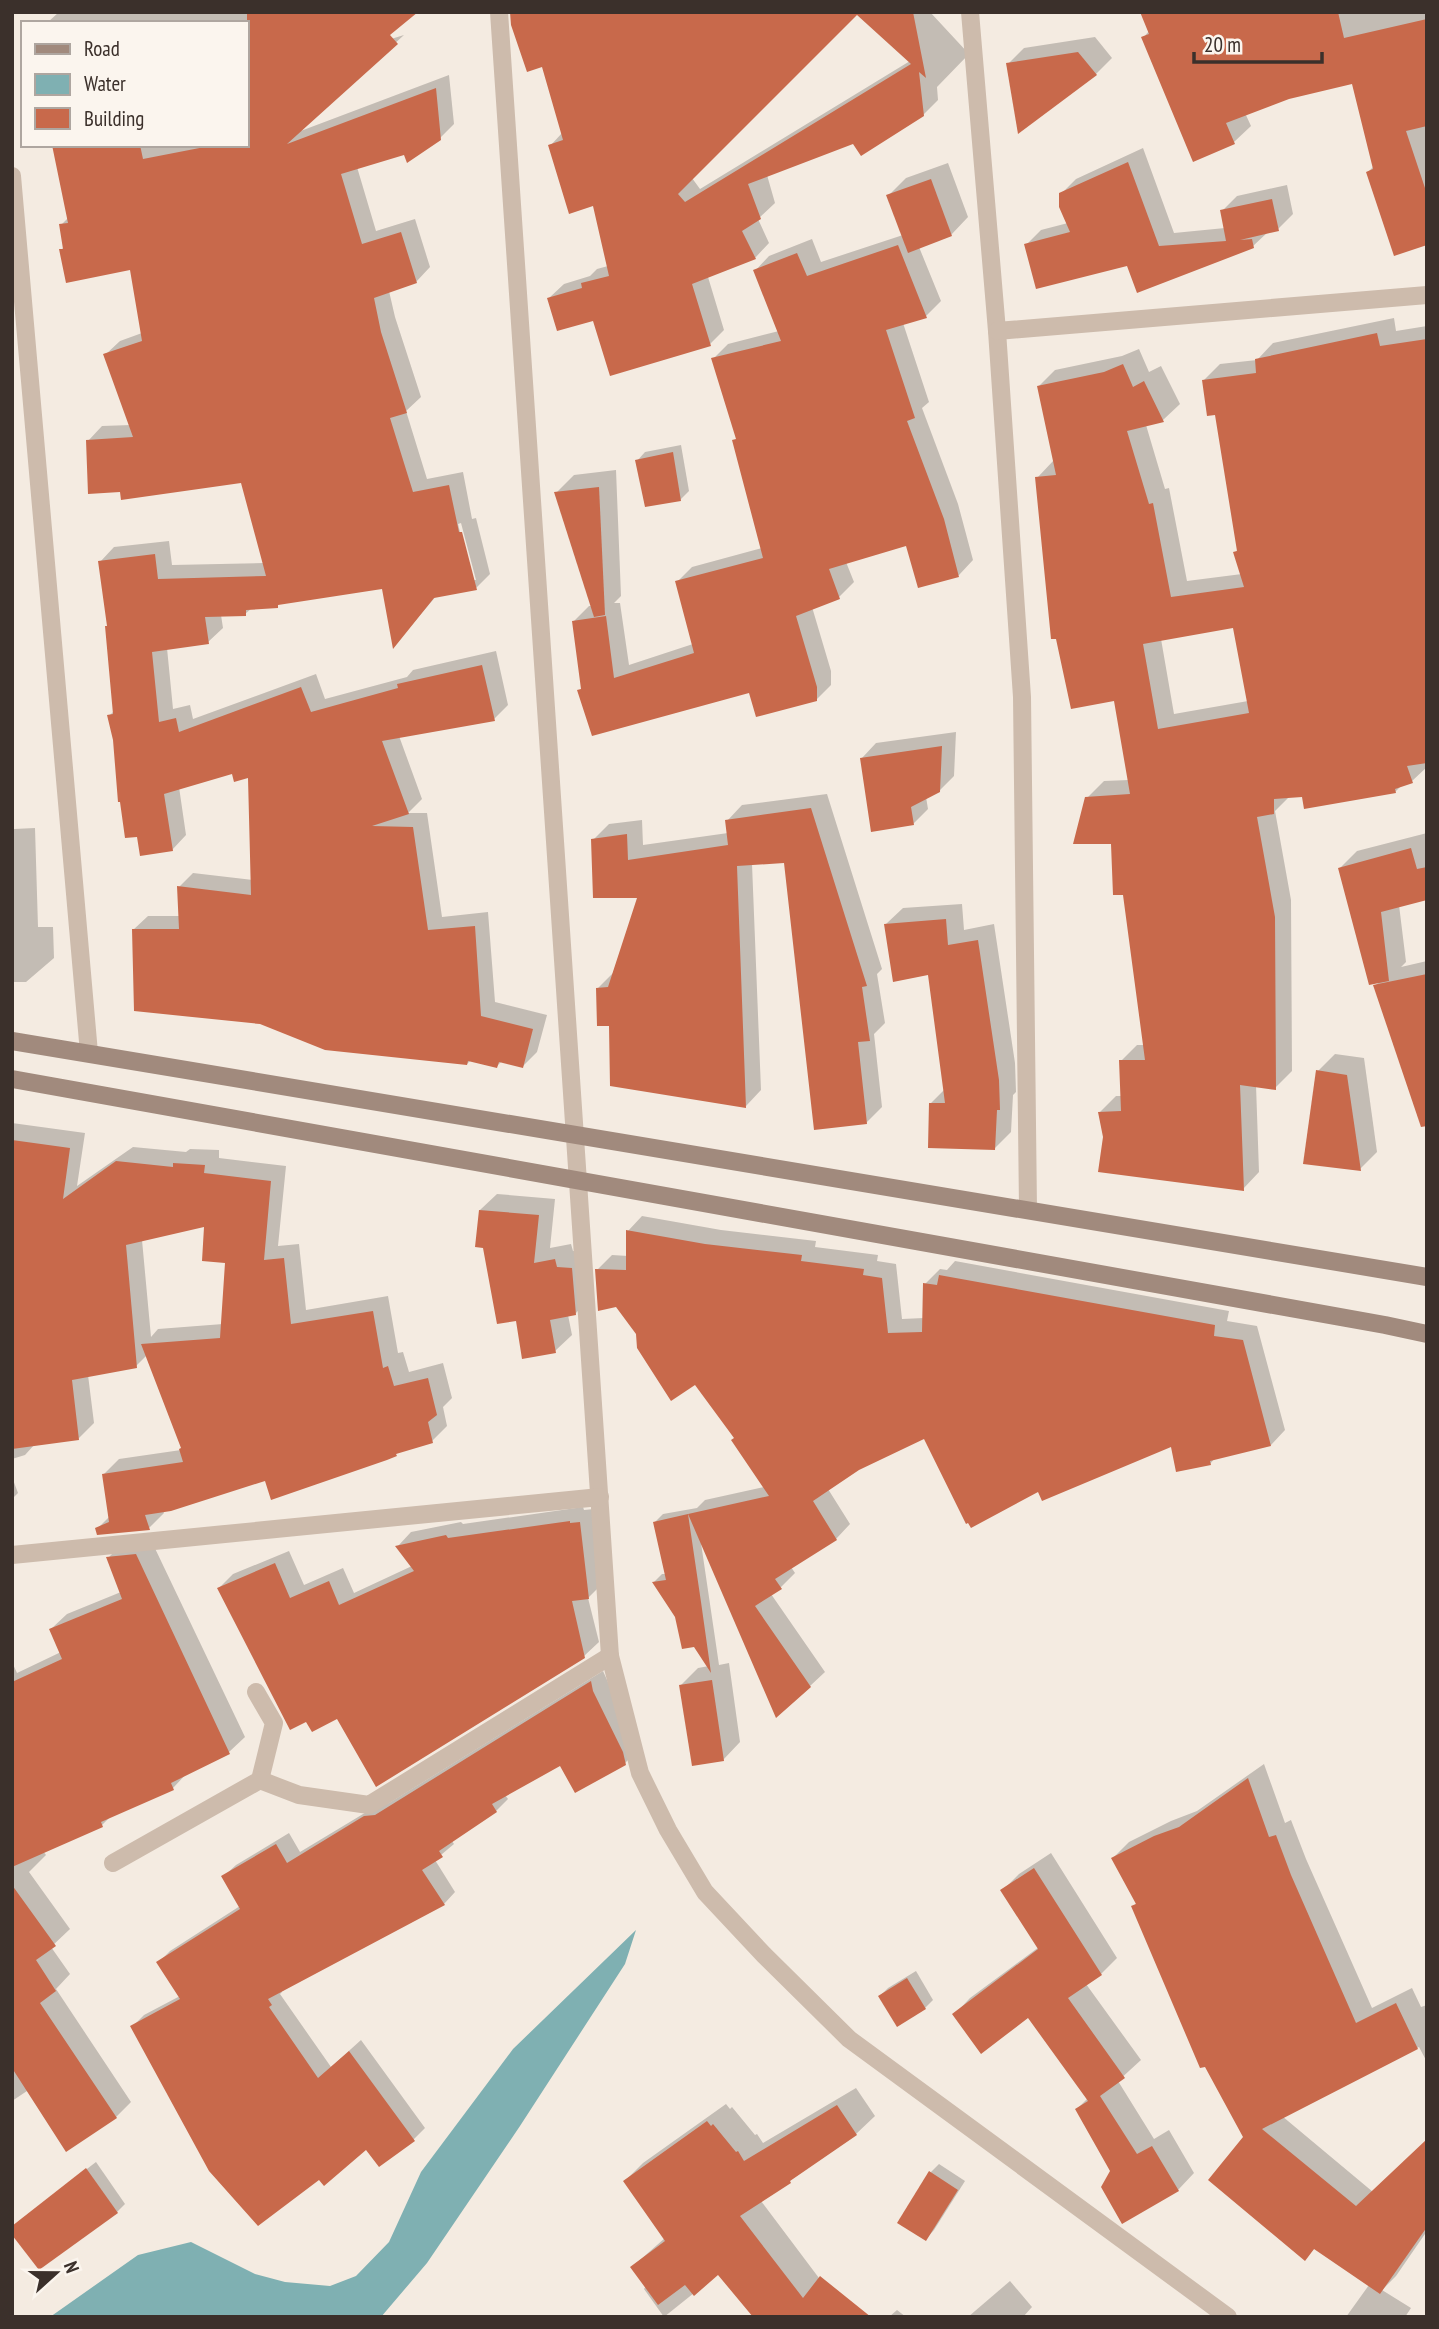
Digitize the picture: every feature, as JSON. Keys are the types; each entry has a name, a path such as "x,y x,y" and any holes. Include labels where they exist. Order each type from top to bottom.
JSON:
{"street":[{"path":"499,12 610,1656 640,1773 668,1830 705,1892 849,2039 1228,2317"},
{"path":"970,12 997,331 1021,697 1028,1209"},
{"path":"12,176 89,1053"},
{"path":"997,331 1427,295"},
{"path":"12,1041 1427,1277"},
{"path":"12,1079 1427,1334"},
{"path":"12,1555 600,1497"},
{"path":"260,1780 299,1795 369,1805 610,1656"},
{"path":"113,1863 260,1780 274,1723 256,1692"}],"water":[{"path":"636,1930 625,1964 520,2126 427,2263 381,2317 50,2317 138,2255 191,2242 255,2274 285,2282 330,2286 356,2276 389,2242 421,2172 513,2049"}],"building":[{"path":"247,12 418,12 390,35 398,44 287,144 436,88 441,140 407,163 404,155 341,174 362,244 401,232 417,283 374,298 381,332 407,413 390,418 413,492 449,485 459,532 462,532 477,590 434,598 393,649 382,589 278,605 278,608 246,610 246,616 205,617 209,644 152,652 159,722 176,718 179,732 301,687 311,712 398,688 397,684 482,665 495,721 382,741 409,814 372,826 413,827 428,930 475,926 481,1016 533,1029 523,1068 499,1062 497,1068 468,1061 467,1065 325,1050 260,1024 134,1011 132,929 179,929 177,886 251,895 248,778 234,782 232,774 164,794 173,851 140,856 137,837 125,838 118,802 113,740 107,715 113,714 107,626 98,561 155,554 158,579 266,576 241,483 121,500 120,492 88,494 86,440 133,437 103,354 142,341 130,270 66,283 59,249 63,249 59,224 68,223 52,147 140,147 143,159 205,147 248,147"},
{"path":"510,12 913,12 926,78 919,72 924,116 861,156 853,144 748,184 761,219 742,231 756,259 692,284 711,346 610,376 593,321 557,331 547,298 582,288 581,283 609,276 593,206 569,214 548,145 563,140 542,67 527,72 511,25","holes":["857,15 911,64 685,202 678,194"]},
{"path":"1140,12 1338,12 1344,38 1427,19 1427,126 1406,131 1427,194 1427,245 1394,256 1366,172 1373,169 1352,84 1289,99 1226,123 1235,144 1193,162 1141,37 1149,34"},
{"path":"1078,52 1097,75 1018,134 1006,63"},
{"path":"1128,162 1159,246 1226,241 1220,210 1272,199 1279,231 1240,240 1252,239 1254,248 1137,293 1127,266 1036,289 1024,244 1070,232 1059,207 1059,193"},
{"path":"931,179 952,236 908,253 886,195"},
{"path":"898,245 927,318 886,330 915,418 907,421 944,519 959,577 918,588 906,546 829,569 840,599 796,616 817,687 817,701 756,717 749,693 592,736 577,690 581,689 572,621 606,616 614,678 694,653 675,581 763,558 732,440 736,439 711,358 781,341 753,270 797,253 807,276"},
{"path":"1377,333 1380,346 1427,339 1427,763 1407,766 1413,783 1395,789 1396,793 1304,809 1302,797 1274,799 1274,814 1257,817 1275,917 1276,1090 1240,1085 1244,1191 1098,1172 1103,1137 1098,1112 1121,1111 1119,1060 1145,1060 1123,895 1113,895 1111,844 1073,844 1085,797 1130,794 1114,701 1071,709 1056,639 1051,639 1035,477 1056,475 1037,386 1104,372 1123,364 1133,387 1144,381 1164,422 1127,431 1149,504 1153,503 1171,597 1244,587 1233,552 1237,551 1215,415 1207,416 1202,380 1256,373 1255,359","holes":["1233,628 1249,713 1158,729 1143,644"]},
{"path":"673,452 681,501 645,507 635,460"},
{"path":"599,487 605,615 594,617 554,492"},
{"path":"942,746 940,792 911,807 914,825 871,832 860,758"},
{"path":"811,808 867,986 862,987 870,1041 858,1042 867,1124 814,1130 784,863 737,866 746,1108 610,1086 609,1026 597,1026 596,988 608,987 637,898 593,898 591,839 627,834 628,860 728,845 725,820"},
{"path":"1411,848 1417,869 1427,867 1427,900 1381,912 1389,981 1369,985 1338,868"},
{"path":"946,919 948,945 978,940 999,1080 1000,1110 997,1110 995,1150 928,1148 929,1103 945,1103 928,975 893,982 884,924"},
{"path":"1427,974 1427,1126 1421,1127 1373,985"},
{"path":"1316,1070 1347,1075 1361,1171 1303,1164"},
{"path":"12,1140 70,1148 63,1199 116,1161 173,1167 173,1163 205,1165 204,1173 271,1181 264,1260 284,1258 291,1324 373,1311 383,1368 388,1366 394,1386 428,1378 437,1415 428,1422 433,1443 271,1500 265,1481 171,1511 145,1515 150,1530 97,1535 95,1528 109,1522 102,1474 183,1462 179,1449 181,1448 141,1344 220,1338 225,1263 202,1261 204,1227 126,1245 137,1368 72,1380 79,1440 12,1449"},
{"path":"479,1210 539,1215 534,1263 555,1259 557,1267 572,1268 576,1315 550,1320 556,1353 522,1359 516,1321 497,1324 483,1248 475,1247"},
{"path":"626,1230 705,1244 802,1255 801,1261 864,1269 863,1275 882,1278 888,1333 922,1332 923,1283 937,1285 939,1275 1215,1325 1214,1336 1243,1340 1271,1446 1210,1461 1211,1465 1176,1472 1171,1447 1042,1501 1038,1492 971,1528 966,1524 924,1439 859,1470 813,1501 837,1540 775,1579 782,1589 755,1606 811,1687 776,1718 688,1514 769,1496 731,1440 734,1438 695,1385 671,1401 637,1348 636,1334 616,1307 598,1311 595,1269 626,1270"},
{"path":"688,1514 711,1673 694,1647 682,1649 675,1617 652,1582 666,1580 653,1522"},
{"path":"570,1521 580,1522 589,1599 572,1601 585,1658 376,1787 337,1719 312,1732 306,1722 290,1730 217,1588 275,1563 290,1598 329,1581 339,1605 414,1571 395,1546 446,1535 448,1538"},
{"path":"136,1554 230,1754 171,1783 174,1790 101,1822 103,1827 12,1867 12,1682 62,1659 49,1629 122,1599 106,1557"},
{"path":"712,1680 724,1761 692,1766 679,1685"},
{"path":"591,1681 593,1691 623,1752 626,1765 575,1793 560,1766 492,1804 497,1812 439,1851 443,1857 422,1870 445,1905 268,1999 272,2005 269,2007 318,2078 349,2051 415,2141 379,2167 366,2150 324,2186 319,2180 258,2226 209,2171 130,2026 180,1999 156,1962 240,1909 221,1876 276,1844 287,1863 364,1816 375,1815"},
{"path":"1248,1778 1269,1837 1276,1835 1356,2023 1396,2003 1418,2049 1262,2129 1356,2206 1427,2139 1427,2227 1380,2294 1314,2249 1305,2261 1208,2180 1243,2137 1205,2067 1200,2068 1131,1906 1136,1904 1111,1858 1154,1836 1179,1827"},
{"path":"1034,1868 1102,1975 1068,1998 1125,2078 1100,2096 1137,2154 1152,2146 1179,2191 1122,2224 1101,2187 1110,2171 1075,2109 1088,2101 1028,2018 981,2054 952,2014 1038,1949 1000,1890"},
{"path":"12,1885 56,1946 36,1960 56,1991 40,2003 117,2118 66,2152 12,2068"},
{"path":"907,1978 926,2009 897,2027 878,1996"},
{"path":"837,2105 857,2135 740,2216 803,2298 820,2276 871,2317 753,2317 718,2275 694,2296 685,2285 658,2305 630,2267 665,2241 623,2181 707,2121 711,2126 713,2124 736,2152 738,2151 744,2161"},
{"path":"86,2168 118,2213 39,2270 12,2235 12,2226"},
{"path":"929,2171 958,2190 926,2241 897,2223"}]}
